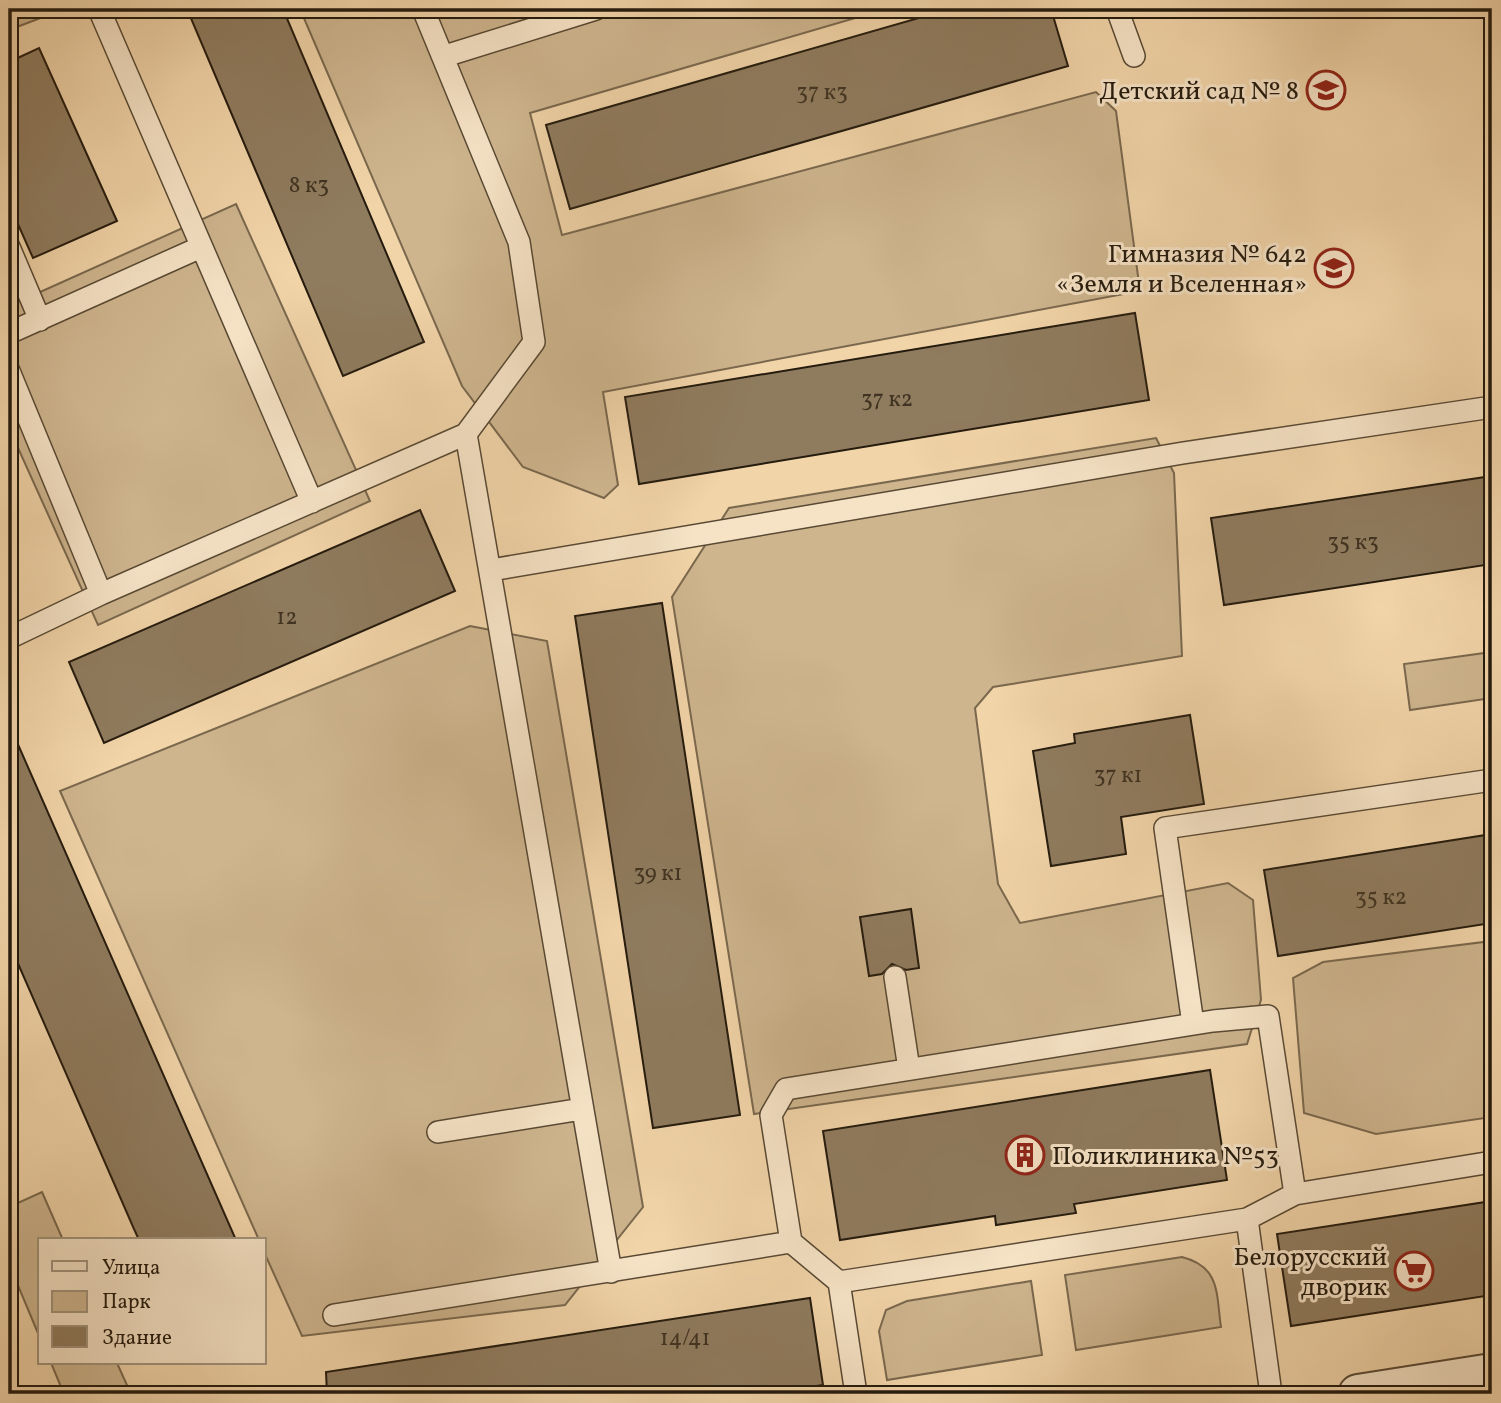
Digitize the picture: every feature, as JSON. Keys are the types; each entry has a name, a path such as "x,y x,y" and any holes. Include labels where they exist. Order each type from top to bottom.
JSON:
{"street":[{"path":"1357,1394 1492,1373"}],"lane":[{"path":"99,9 312,502"},
{"path":"9,638 101,594 466,434 534,342 519,242 423,9"},
{"path":"444,57 596,9"},
{"path":"1117,9 1134,56"},
{"path":"9,247 40,320"},
{"path":"9,333 201,247"},
{"path":"9,371 101,594"},
{"path":"491,570 1183,453 1492,407"},
{"path":"466,434 611,1272"},
{"path":"1193,1024 1164,828 1492,780"},
{"path":"895,977 909,1069"},
{"path":"856,1394 839,1282 791,1242 771,1115 786,1089 1193,1024 1268,1016 1294,1194"},
{"path":"438,1132 582,1109"},
{"path":"839,1282 1247,1219 1294,1194 1492,1162"},
{"path":"1247,1219 1271,1394"},
{"path":"334,1315 791,1242"}],"green space":[{"path":"9,9 64,9 9,30"},
{"path":"300,9 886,9 530,113 562,235 1096,92 1116,111 1140,291 603,392 618,485 604,498 523,467 462,386"},
{"path":"236,204 370,501 98,625 9,428 9,306"},
{"path":"1156,438 1174,473 1182,656 993,687 975,708 998,884 1020,923 1228,883 1253,900 1261,1000 1247,1044 754,1114 672,597 729,508"},
{"path":"470,626 547,641 643,1207 565,1305 302,1336 266,1256 266,1238 258,1238 60,791"},
{"path":"1492,652 1492,698 1410,710 1404,664"},
{"path":"1492,941 1492,1117 1376,1134 1304,1113 1293,978 1323,962"},
{"path":"42,1192 62,1238 38,1238 38,1333 9,1264 9,1207"},
{"path":"1182,1257 1195,1262 1210,1275 1217,1293 1221,1327 1076,1350 1065,1275"},
{"path":"1031,1281 1042,1355 887,1380 879,1331 886,1310 907,1301"},
{"path":"51,1364 117,1364 131,1394 64,1394"}],"building":[{"path":"187,9 283,9 424,342 343,376"},
{"path":"950,9 1051,9 1068,66 570,209 546,125"},
{"path":"39,48 117,221 33,258 9,204 9,62"},
{"path":"1135,313 1149,400 639,484 625,397"},
{"path":"1492,476 1492,564 1224,605 1211,518"},
{"path":"420,510 455,591 104,743 69,662"},
{"path":"662,603 740,1115 653,1128 575,616"},
{"path":"1190,715 1204,804 1121,817 1126,854 1051,866 1033,751 1075,743 1074,734"},
{"path":"9,724 235,1238 138,1238 9,943"},
{"path":"1492,834 1492,923 1278,956 1264,870"},
{"path":"911,909 919,968 906,970 892,964 882,974 869,976 860,917"},
{"name":"Поликлиника №53","path":"1210,1070 1227,1180 1074,1204 1076,1213 996,1225 995,1216 840,1240 823,1131"},
{"path":"1492,1201 1492,1295 1291,1326 1277,1234"},
{"path":"810,1298 823,1385 763,1394 327,1394 326,1372"}],"place":[{"name":"Детский сад № 8","path":"1326,90"},
{"name":"Гимназия № 642 «Земля и Вселенная»","path":"1334,268"},
{"name":"Поликлиника №53","path":"1025,1155"},
{"name":"Белорусский дворик","path":"1414,1271"}]}
